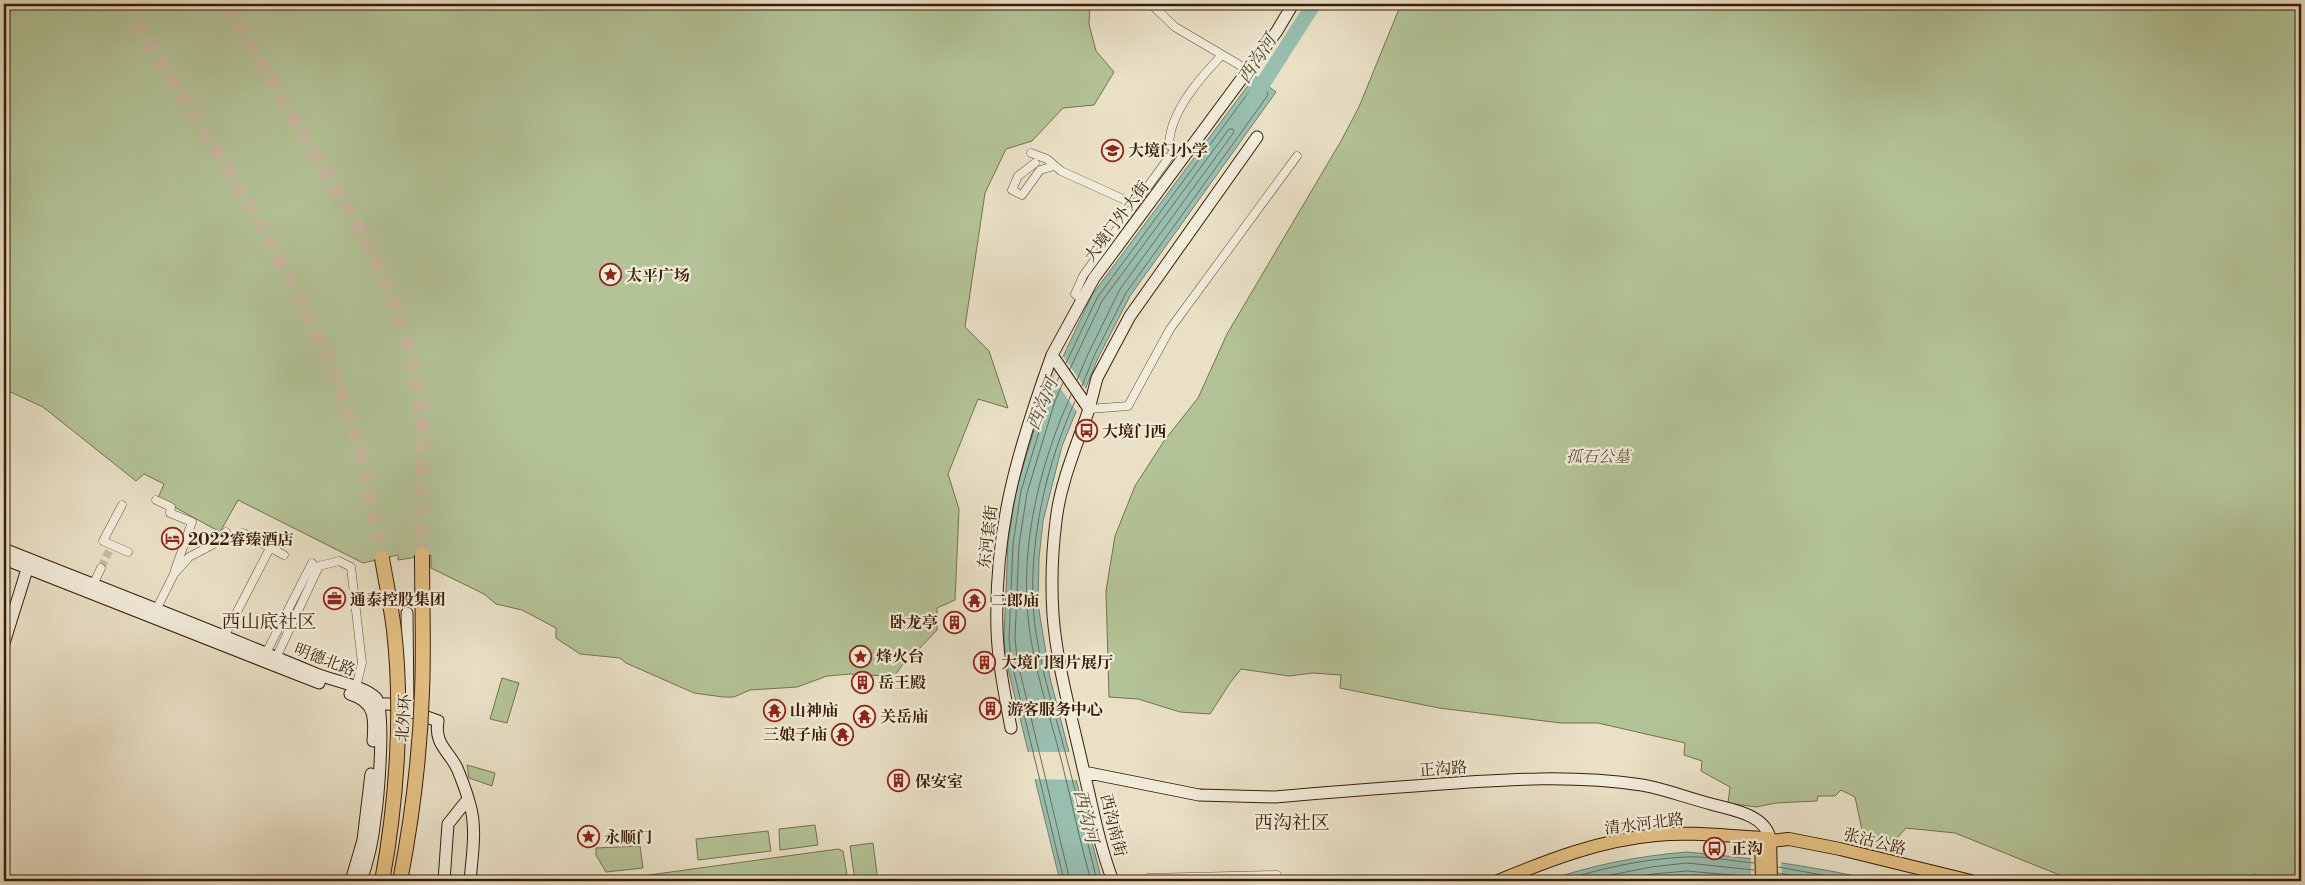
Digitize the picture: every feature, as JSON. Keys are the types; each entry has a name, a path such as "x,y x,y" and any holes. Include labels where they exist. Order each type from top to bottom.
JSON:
{"highway":[{"name":"北外环","path":"400,881 409,834 417,768 422,693 422,555"},
{"name":"北外环","path":"382,558 394,630 397,691 393,808 382,881"}],"main road":[{"name":"清水河北路","path":"1498,881 1545,861 1620,839 1657,835 1701,834 1767,841"},
{"name":"张沽公路","path":"1767,841 1789,839 1840,849 1971,881"},
{"name":"清水河北路","path":"1513,881 1547,866 1622,845 1658,840 1767,841"},
{"path":"1762,881 1767,841"},
{"path":"1766,859 1771,881"}],"street":[{"path":"1151,4 1175,28 1248,70"},
{"name":"大境门外大街","path":"1052,356 1094,278 1180,153 1248,70 1277,31 1293,4"},
{"path":"1081,299 1075,292 1083,276 1134,204 1180,153 1169,145 1170,134 1183,104 1204,74 1221,56"},
{"path":"1085,776 1060,665 1053,616 1052,567 1056,519 1068,470 1086,404 1097,378 1130,316 1257,137"},
{"path":"1031,154 1047,159 1054,166 1134,204"},
{"path":"1086,404 1128,406 1170,330 1297,156"},
{"path":"1035,163 1018,176 1012,190 1022,195 1040,170 1054,166"},
{"path":"1052,356 1086,404"},
{"name":"东河套街","path":"1011,728 997,630 1001,540 1012,480 1032,410 1052,356"},
{"path":"155,612 174,574 192,522 170,513 171,507 156,500"},
{"path":"122,504 103,541 110,548 128,552"},
{"path":"174,574 189,557 212,545 226,532"},
{"path":"244,533 284,555"},
{"name":"明德北路","path":"4,548 29,564"},
{"path":"223,640 270,548"},
{"name":"明德北路","path":"4,559 29,564 155,612 355,692 374,704 390,704 438,721 436,733 446,754 457,767 468,799"},
{"path":"269,659 319,566 339,561 352,567 362,663 355,692"},
{"path":"269,659 312,563"},
{"path":"4,643 29,564"},
{"path":"92,588 101,568"},
{"path":"407,613 408,710"},
{"path":"351,881 359,860 368,814 374,704"},
{"path":"361,881 368,861 375,818 382,717 374,704"},
{"name":"正沟路","path":"1085,776 1199,794 1252,797 1275,797 1504,780 1555,779 1619,782 1644,786 1741,813 1758,820 1768,832 1767,841"},
{"name":"西沟南街","path":"1085,776 1113,881"},
{"path":"444,881 448,824 468,799"},
{"path":"468,799 474,825 470,881"},
{"path":"1148,881 1148,878 1152,877 1277,875"}],"green space":[{"path":"4,4 1090,4 1089,24 1096,51 1114,72 1094,105 1063,108 1032,141 1006,149 985,193 965,327 989,351 1008,408 978,399 948,474 959,509 955,600 937,608 937,630 917,651 905,653 903,664 895,675 851,674 827,676 797,687 750,690 734,697 694,693 626,663 620,658 580,654 556,638 556,628 522,610 496,604 484,594 431,568 431,555 398,560 398,555 363,563 238,500 220,532 158,498 164,484 144,474 136,481 43,407 4,389"},
{"name":"孤石公墓","path":"1401,4 2301,4 2301,881 2276,881 2254,874 2251,881 2062,881 2062,876 1955,833 1906,828 1889,847 1868,842 1862,830 1855,797 1841,790 1835,796 1818,796 1817,801 1776,803 1756,807 1728,803 1730,787 1701,771 1702,761 1684,755 1685,743 1598,723 1561,723 1439,708 1340,688 1341,675 1313,673 1289,676 1241,669 1210,714 1180,712 1138,699 1109,697 1106,591 1115,536 1135,486 1164,441 1198,398 1227,334 1341,141 1359,107"},
{"path":"502,678 519,683 507,723 490,719"},
{"path":"467,765 495,773 492,786 469,778"},
{"path":"815,825 818,845 780,850 779,829"},
{"path":"768,831 771,851 698,860 696,839"},
{"path":"873,843 878,881 855,881 850,846"},
{"path":"640,846 643,868 606,872 596,855 596,848"},
{"path":"838,849 843,851 848,881 621,881 620,879"}],"water":[{"path":"1255,76 1276,92 1130,296 1098,358 1062,446 1043,521 1039,558 1038,604 1050,678 1102,881 1060,881 1006,661 1004,638 1008,543 1016,490 1044,397 1092,295"},
{"path":"1687,852 1783,863 1878,881 1546,881 1615,862"}],"pier":[{"path":"1063,356 1086,389 1077,412 1053,378"},
{"path":"1026,752 1073,752 1080,780 1033,779"},
{"path":"1751,855 1781,859 1782,881 1751,881"}],"waterway":[{"name":"西沟河","path":"1253,99 1314,4"}],"tunnel":[{"path":"125,4 248,203 292,282 332,367 359,446 382,558"},
{"path":"227,4 370,248 393,297 413,363 422,423 422,555"},
{"path":"101,568 109,551"}],"place":[{"name":"大境门小学","path":"1112,150"},
{"name":"太平广场","path":"610,275"},
{"name":"大境门西","path":"1086,431"},
{"name":"2022睿臻酒店","path":"172,539"},
{"name":"通泰控股集团","path":"334,599"},
{"name":"二郎庙","path":"975,600"},
{"name":"卧龙亭","path":"954,622"},
{"name":"烽火台","path":"860,656"},
{"name":"大境门图片展厅","path":"985,662"},
{"name":"岳王殿","path":"862,682"},
{"name":"游客服务中心","path":"991,709"},
{"name":"山神庙","path":"774,710"},
{"name":"关岳庙","path":"864,716"},
{"name":"三娘子庙","path":"843,734"},
{"name":"保安室","path":"899,781"},
{"name":"永顺门","path":"588,837"},
{"name":"正沟","path":"1715,848"}],"district":[{"name":"西山底社区","path":"269,621"},
{"name":"西沟社区","path":"1292,822"}]}
